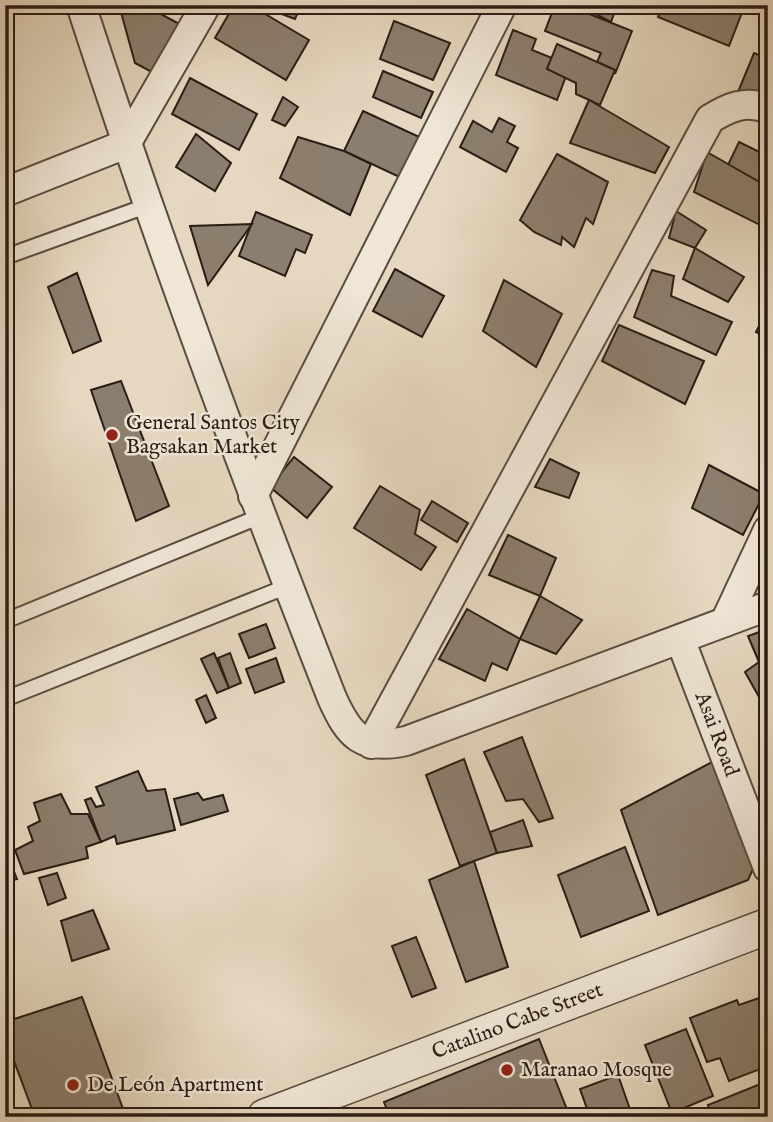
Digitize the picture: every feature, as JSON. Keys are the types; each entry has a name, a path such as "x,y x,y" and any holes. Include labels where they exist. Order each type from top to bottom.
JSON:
{"street":[{"path":"81,5 126,144 257,506 344,723 356,737 371,744 386,746 428,734 768,606"},
{"path":"5,192 126,144 206,5"},
{"path":"257,506 502,5"},
{"path":"371,744 710,119 728,108 743,104 768,108"},
{"path":"724,622 768,530"},
{"name":"Asai Road","path":"680,639 768,868"},
{"name":"Catalino Cabe Street","path":"265,1117 768,926"}],"lane":[{"path":"5,257 149,205"},
{"path":"5,621 257,506"},
{"path":"5,699 288,586"}],"building":[{"path":"119,5 144,5 185,27 159,76 135,63"},
{"path":"234,5 250,5 309,40 286,80 215,38"},
{"path":"257,5 301,5 295,19"},
{"path":"464,5 484,5 480,15"},
{"path":"555,5 567,5 632,31 615,74 615,70 597,62 601,53 545,31"},
{"path":"578,5 617,5 611,22"},
{"path":"663,5 745,5 729,46 658,17"},
{"path":"394,21 450,43 433,80 380,59"},
{"path":"513,30 536,39 532,50 552,58 547,69 566,76 557,100 496,75"},
{"path":"557,44 615,70 600,105 576,94 576,83 547,69"},
{"path":"754,53 768,59 768,104 738,92"},
{"path":"383,71 433,92 421,118 373,97"},
{"path":"190,78 257,114 239,150 172,114"},
{"path":"283,97 298,107 285,126 272,120"},
{"path":"589,100 669,147 655,173 570,143"},
{"path":"363,111 428,141 410,182 344,151"},
{"path":"499,118 515,126 507,142 518,148 506,172 460,147 473,121 492,132"},
{"path":"196,134 231,163 215,191 176,167"},
{"path":"298,137 344,151 371,164 350,215 280,178"},
{"path":"739,142 768,156 768,189 726,169"},
{"path":"707,152 768,187 768,229 694,192"},
{"path":"557,154 608,182 593,224 586,218 574,247 562,237 561,245 534,232 520,220"},
{"path":"676,211 706,230 695,248 669,238"},
{"path":"256,212 312,235 305,253 296,249 285,276 239,256"},
{"path":"252,224 208,285 190,226"},
{"path":"695,248 744,277 728,302 683,279"},
{"path":"395,269 444,296 422,337 373,311"},
{"path":"652,270 674,276 671,296 732,322 716,355 634,317"},
{"path":"77,273 101,341 73,353 48,287"},
{"path":"504,280 562,314 536,367 483,331"},
{"path":"768,308 768,338 756,332"},
{"path":"619,325 704,361 685,404 602,361"},
{"path":"121,381 169,506 136,521 91,390"},
{"path":"294,457 332,487 307,518 270,487"},
{"path":"550,459 579,473 569,498 535,487"},
{"path":"709,465 764,494 743,535 692,508"},
{"path":"380,486 420,510 415,534 436,547 421,570 354,528"},
{"path":"432,501 468,523 457,542 421,520"},
{"path":"508,535 556,558 540,596 489,575"},
{"path":"540,596 582,620 556,654 520,639"},
{"path":"467,609 520,639 507,670 492,663 485,681 439,659"},
{"path":"266,624 275,648 249,658 239,634"},
{"path":"768,629 768,702 763,704 745,672 759,662 748,636"},
{"path":"214,653 229,688 217,693 201,659"},
{"path":"230,653 241,683 229,688 218,658"},
{"path":"276,658 284,682 255,693 246,669"},
{"path":"206,695 216,718 206,723 196,700"},
{"path":"522,737 553,818 539,822 523,799 506,801 484,752"},
{"path":"464,759 497,853 460,866 426,775"},
{"path":"714,761 754,867 748,880 658,915 621,810"},
{"path":"138,771 147,791 165,789 175,830 117,844 115,836 101,842 85,800 91,798 96,807 104,805 96,787"},
{"path":"198,793 203,800 223,795 228,811 181,825 174,799"},
{"path":"61,794 71,814 88,814 101,842 86,847 88,858 24,874 15,850 33,841 28,827 40,821 34,803"},
{"path":"523,820 532,846 497,853 490,832"},
{"path":"625,847 649,911 581,937 558,875"},
{"path":"5,849 17,879 5,882"},
{"path":"474,861 508,967 466,982 429,880"},
{"path":"57,873 66,898 48,905 39,878"},
{"path":"93,910 109,949 72,961 61,921"},
{"path":"416,937 436,988 412,997 392,946"},
{"path":"768,995 768,1066 729,1081 720,1058 707,1062 690,1018 737,1000 739,1005"},
{"path":"82,997 126,1117 35,1117 5,1037 5,1022"},
{"path":"686,1029 713,1096 672,1113 645,1045"},
{"name":"Maranao Mosque","path":"539,1039 570,1117 390,1117 384,1102"},
{"path":"618,1075 632,1115 590,1117 580,1089"},
{"path":"768,1081 768,1117 712,1117 708,1105"},
{"path":"696,1108 699,1117 674,1117"}],"place":[{"name":"General Santos City Bagsakan Market","path":"112,435"},
{"name":"Maranao Mosque","path":"507,1070"},
{"name":"De León Apartment","path":"73,1085"}]}
